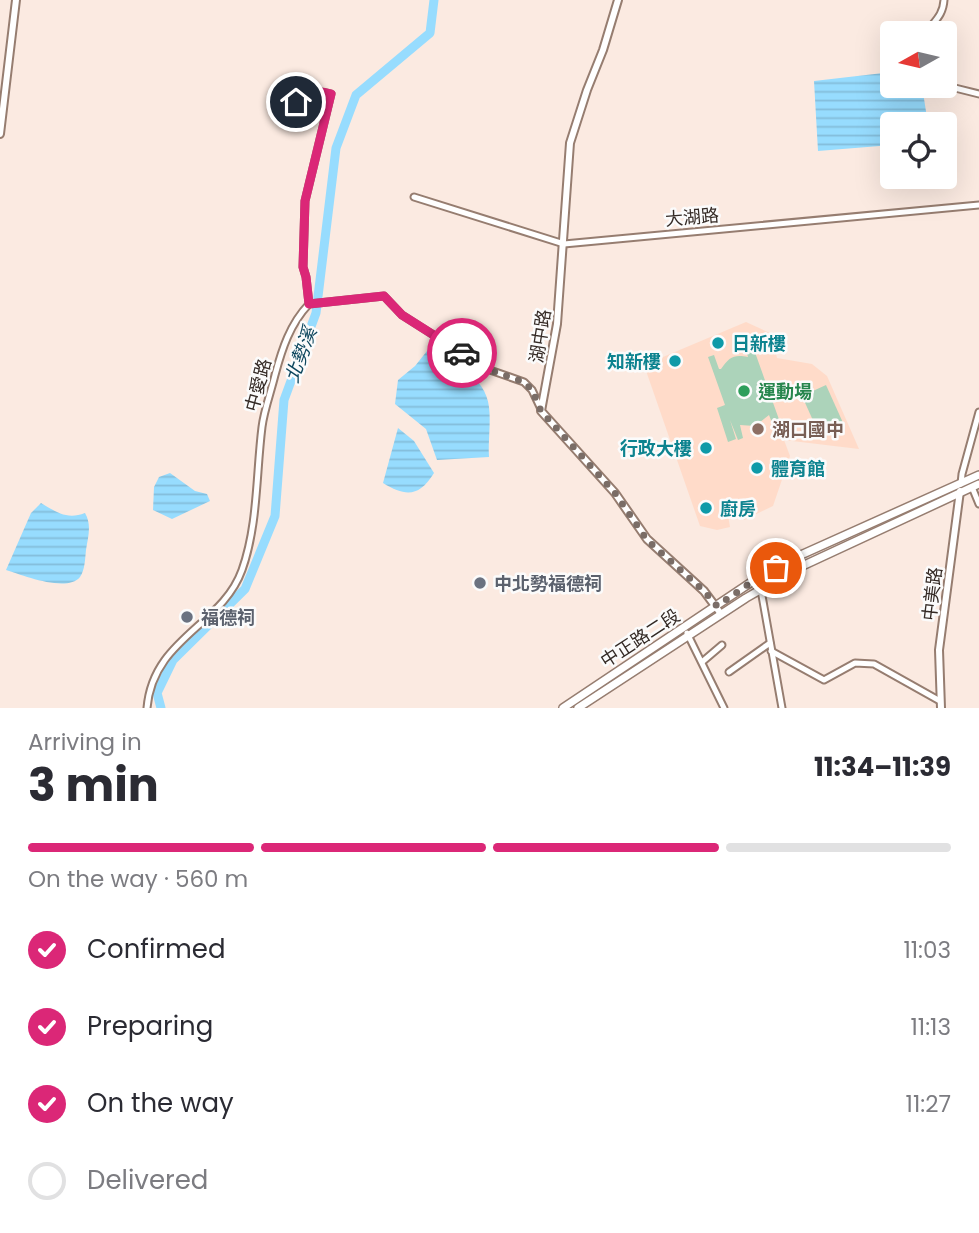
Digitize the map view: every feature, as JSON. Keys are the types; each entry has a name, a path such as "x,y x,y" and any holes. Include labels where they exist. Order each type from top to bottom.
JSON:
{"main road":[{"name":"中正路二段","path":"562,708 756,579 803,554 979,475"},
{"name":"中正路二段","path":"578,708 721,614 798,568 976,486"}],"street":[{"path":"0,134 16,0"},
{"name":"湖中路","path":"541,411 557,324 570,144 618,0"},
{"path":"937,21 944,9 944,0"},
{"path":"957,88 979,94"},
{"path":"286,98 296,102 304,95 318,90 331,94 305,201 303,267 309,304 384,296 402,315 487,369 524,382 532,390 541,411 615,493 647,540 704,591 721,614"},
{"name":"大湖路","path":"414,197 564,244 979,205"},
{"name":"中愛路","path":"147,708 151,681 162,662 224,598 241,574 248,552 254,515 265,412 284,342 309,304"},
{"path":"961,484 979,412"},
{"name":"中美路","path":"941,705 939,650 961,484"},
{"path":"976,486 979,504"},
{"path":"761,590 781,705 772,708"},
{"path":"683,628 689,635 724,708"},
{"path":"729,672 770,643"},
{"path":"702,662 722,645"},
{"path":"771,651 824,680 855,663 874,664 941,705"}],"shaded area":[{"name":"湖口國中","path":"746,322 772,334 777,358 812,364 827,376 859,449 784,440 790,456 773,506 744,520 742,509 733,512 728,515 730,527 717,530 700,526 644,365"}],"green space":[{"path":"752,344 781,425 774,428 769,415 755,426 740,425 743,438 738,440 730,420 736,439 728,442 717,408 725,405 708,357 714,355 721,369 732,357 748,357 745,346"},
{"path":"826,385 844,425 820,436 802,396"}],"water":[{"path":"880,73 880,98 924,98 926,112 880,112 880,146 818,151 814,81"},
{"path":"431,346 467,371 487,396 490,420 489,457 437,460 426,429 395,404 398,380 415,366"},
{"path":"398,428 414,441 434,473 423,487 412,492 399,491 383,483"},
{"path":"170,473 195,491 207,494 210,501 172,519 153,510 154,487 159,477"},
{"path":"41,503 62,514 73,516 85,513 89,531 84,568 80,577 74,581 55,583 6,570 31,513"}],"waterway":[{"name":"北勢溪","path":"161,708 157,693 173,660 245,589 275,516 284,400 316,313 336,148 356,95 430,33 434,0"}],"way so far":[{"path":"462,353 487,369 524,382 532,390 541,411 615,493 647,540 717,606 776,568"}],"place":[{"name":"日新樓","path":"718,343"},
{"name":"知新樓","path":"675,361"},
{"name":"運動場","path":"744,391"},
{"name":"湖口國中","path":"758,429"},
{"name":"行政大樓","path":"706,448"},
{"name":"體育館","path":"757,468"},
{"name":"廚房","path":"706,508"},
{"name":"中北勢福德祠","path":"480,583"},
{"name":"福德祠","path":"187,617"}],"route":[{"path":"296,102 304,95 318,90 331,94 305,201 303,267 309,304 384,296 402,315 462,353"}]}
